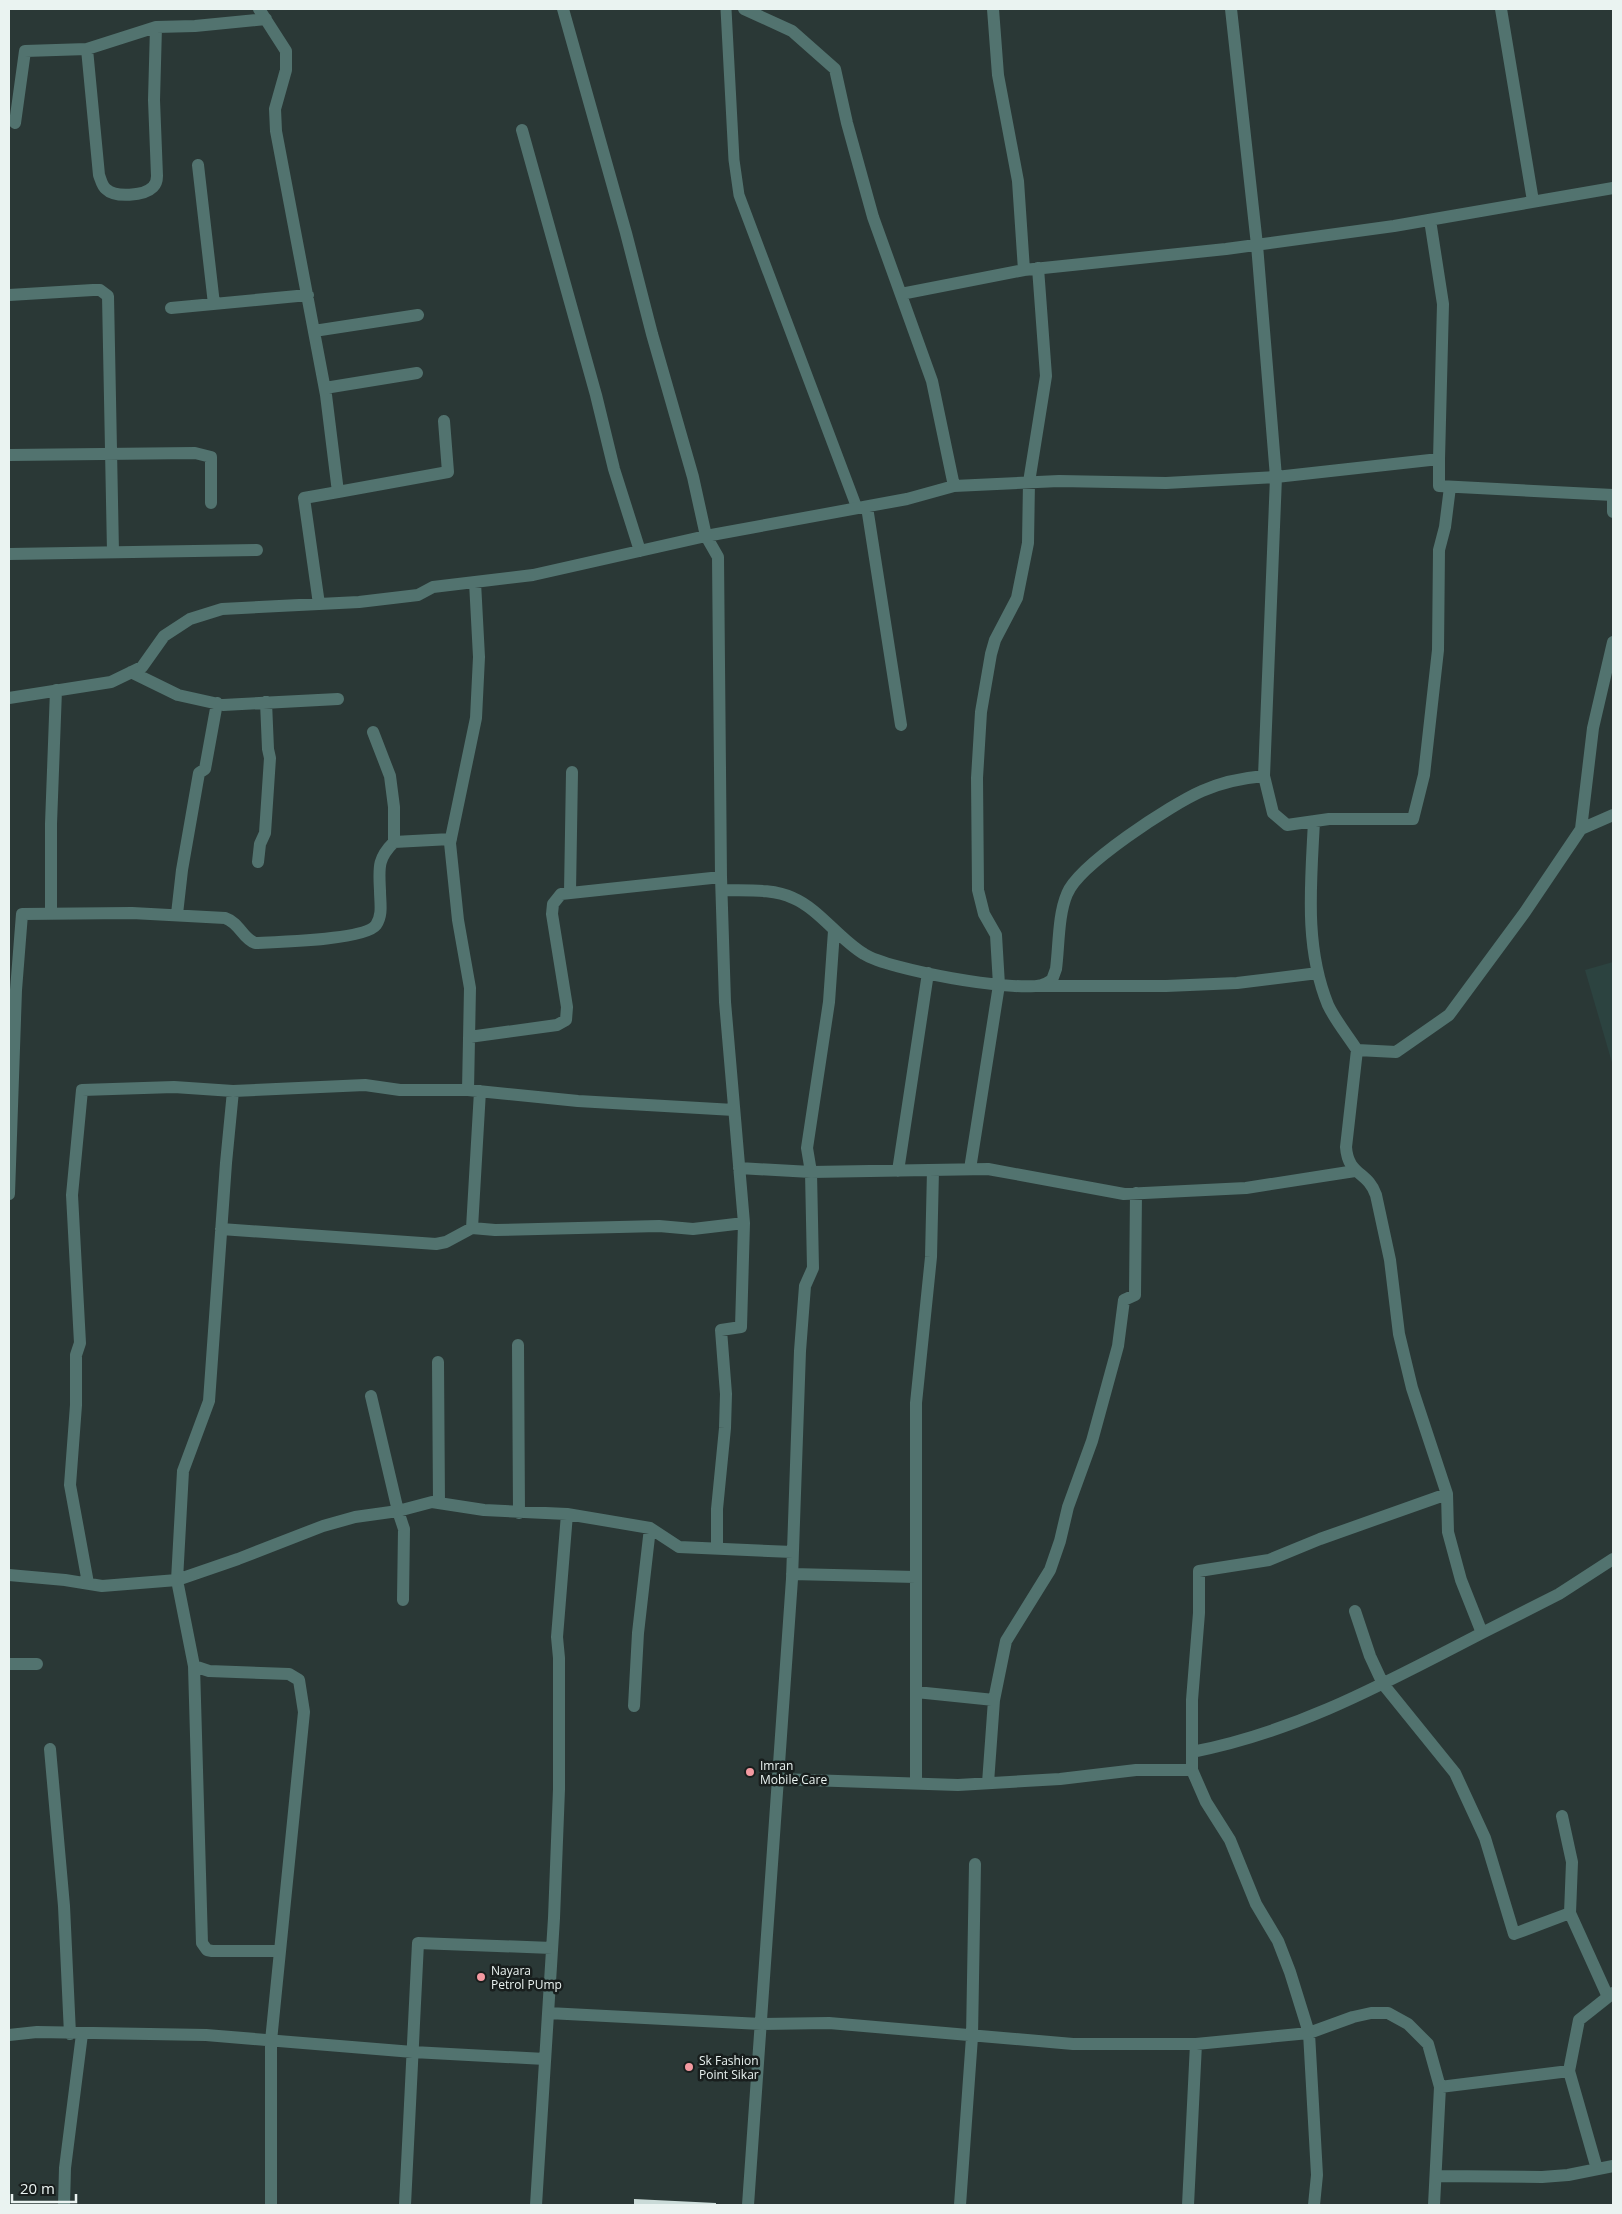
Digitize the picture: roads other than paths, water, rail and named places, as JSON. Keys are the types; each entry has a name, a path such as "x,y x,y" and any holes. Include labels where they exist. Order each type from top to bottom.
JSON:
{"street":[{"path":"564,9 652,334 693,477 706,536 718,557 721,877 725,1002 744,1223 741,1327 721,1330 726,1394 725,1428 716,1509 716,1548"},
{"path":"744,9 792,31 835,69 846,123 870,208 932,381 954,486"},
{"path":"993,9 998,75 1018,181 1024,270"},
{"path":"1231,9 1258,245 1276,477 1264,776 1273,813 1287,825 1330,819 1413,819 1425,766 1438,650 1439,550 1445,526 1450,487"},
{"path":"1501,9 1533,201"},
{"path":"15,123 25,51 87,49 156,27 196,26 263,14 286,51 286,70 275,110 276,131 324,388 338,492"},
{"path":"87,49 102,185 107,191 118,194 147,191 153,188 157,176 154,100 156,27"},
{"path":"522,130 596,395 614,469 640,551"},
{"path":"198,165 214,304"},
{"path":"901,294 1024,270 1258,245 1430,220 1613,188"},
{"path":"1430,220 1443,304 1439,486 1613,495 1613,512"},
{"path":"970,1169 999,985 996,935 984,914 978,890 977,778 981,712 991,654 995,640 1017,598 1023,578 1028,543 1029,482 1046,376 1038,268"},
{"path":"9,295 100,290 108,296 113,552"},
{"path":"172,308 308,295"},
{"path":"314,331 418,315"},
{"path":"324,388 417,373"},
{"path":"320,604 304,498 448,472 444,421"},
{"path":"9,455 195,453 211,457 211,504"},
{"path":"9,698 111,682 142,667 164,636 190,619 222,609 359,602 418,594 433,587 532,575 706,536 906,499 954,486 1029,482 1166,483 1276,477 1439,459"},
{"path":"862,508 900,725"},
{"path":"9,554 257,550"},
{"path":"472,1228 474,1091 469,1037 470,988 458,920 451,839 476,718 480,657 475,582"},
{"path":"1357,1050 1396,1052 1449,1015 1525,912 1581,830 1593,728 1613,642"},
{"path":"131,672 178,695 223,705 338,699"},
{"path":"51,914 51,824 56,690"},
{"path":"258,862 260,844 264,833 270,758 266,702"},
{"path":"178,914 182,870 199,773 205,769 217,703"},
{"path":"373,732 390,776 394,807 394,842"},
{"path":"570,892 572,772"},
{"path":"1040,986 1052,980 1056,969 1066,894 1074,879 1088,866 1158,816 1201,792 1226,782 1264,776"},
{"path":"1581,830 1613,815"},
{"path":"1314,821 1310,890 1312,939 1318,973 1329,1006 1357,1050 1346,1147 1347,1158 1355,1171 1365,1177 1373,1187 1376,1195 1390,1260 1399,1334 1412,1388 1448,1494 1448,1532 1461,1580 1482,1634"},
{"path":"9,1194 16,990 22,914 178,914 225,918 234,921 248,940 255,943 311,941 364,932 375,926 380,915 379,874 382,854 394,842 451,839"},
{"path":"469,1037 556,1025 566,1020 567,1007 552,914 556,898 570,892 721,877"},
{"path":"722,890 773,892 791,897 801,902 846,942 879,962 896,968 999,985 1166,986 1237,983 1318,973"},
{"path":"748,2205 792,1574 800,1351 805,1286 813,1268 811,1172 807,1148 829,1002 834,931"},
{"path":"898,1171 928,973"},
{"path":"88,1584 70,1485 76,1405 76,1355 80,1343 72,1195 82,1090 174,1087 233,1091 365,1085 400,1090 474,1091 734,1110"},
{"path":"233,1091 209,1401 183,1471 178,1580 194,1666 202,1944 207,1950 212,1951 280,1951"},
{"path":"739,1168 811,1172 988,1169 1124,1194 1246,1188 1355,1171"},
{"path":"916,1784 916,1403 931,1257 933,1170"},
{"path":"988,1783 994,1700 1006,1640 1050,1570 1060,1541 1068,1507 1092,1441 1118,1346 1124,1300 1135,1295 1136,1193"},
{"path":"221,1229 436,1244 446,1242 472,1228 495,1230 659,1226 692,1229 744,1223"},
{"path":"518,1345 519,1513"},
{"path":"438,1362 439,1503"},
{"path":"371,1396 404,1529 403,1600"},
{"path":"1314,2205 1316,2174 1309,2033 1278,1941 1256,1904 1230,1840 1206,1802 1192,1770 1192,1700 1199,1612 1199,1571 1269,1560 1320,1539 1448,1494"},
{"path":"9,1575 102,1586 178,1580 323,1526 356,1517 398,1511 432,1502 484,1510 567,1514 650,1528 679,1547 793,1552"},
{"path":"536,2205 552,1948 559,1789 559,1658 557,1637 567,1514"},
{"path":"634,1706 638,1633 650,1528"},
{"path":"1192,1752 1225,1746 1301,1722 1383,1684 1559,1594 1613,1559"},
{"path":"792,1574 916,1577"},
{"path":"1355,1611 1370,1656 1383,1684 1455,1773 1485,1838 1514,1934 1570,1913"},
{"path":"9,1664 37,1664"},
{"path":"194,1666 209,1671 290,1674 299,1680 304,1712 271,2041 271,2205"},
{"path":"916,1692 994,1700"},
{"path":"50,1749 76,2034 65,2168 64,2205"},
{"path":"778,1779 916,1784 988,1783 1060,1779 1136,1770 1192,1770"},
{"path":"1562,1816 1572,1862 1570,1913 1611,1995 1579,2020 1569,2071 1597,2169"},
{"path":"960,2205 972,2037 975,1864"},
{"path":"405,2205 418,1943 552,1948"},
{"path":"548,2013 761,2024 829,2023 972,2037 1073,2044 1196,2044 1309,2033 1353,2017 1371,2013 1388,2013 1408,2024 1428,2044 1440,2087 1437,2176 1434,2205"},
{"path":"9,2035 37,2032 206,2035 413,2052 545,2059"},
{"path":"1188,2205 1196,2044"},
{"path":"1440,2087 1569,2071"},
{"path":"1437,2176 1542,2177 1568,2175 1613,2166"}],"lane":[{"path":"726,9 734,160 739,194 862,508"}],"place":[{"name":"Imran Mobile Care","path":"750,1772"},
{"name":"Nayara Petrol PUmp","path":"481,1977"},
{"name":"Sk Fashion Point Sikar","path":"689,2067"}]}
